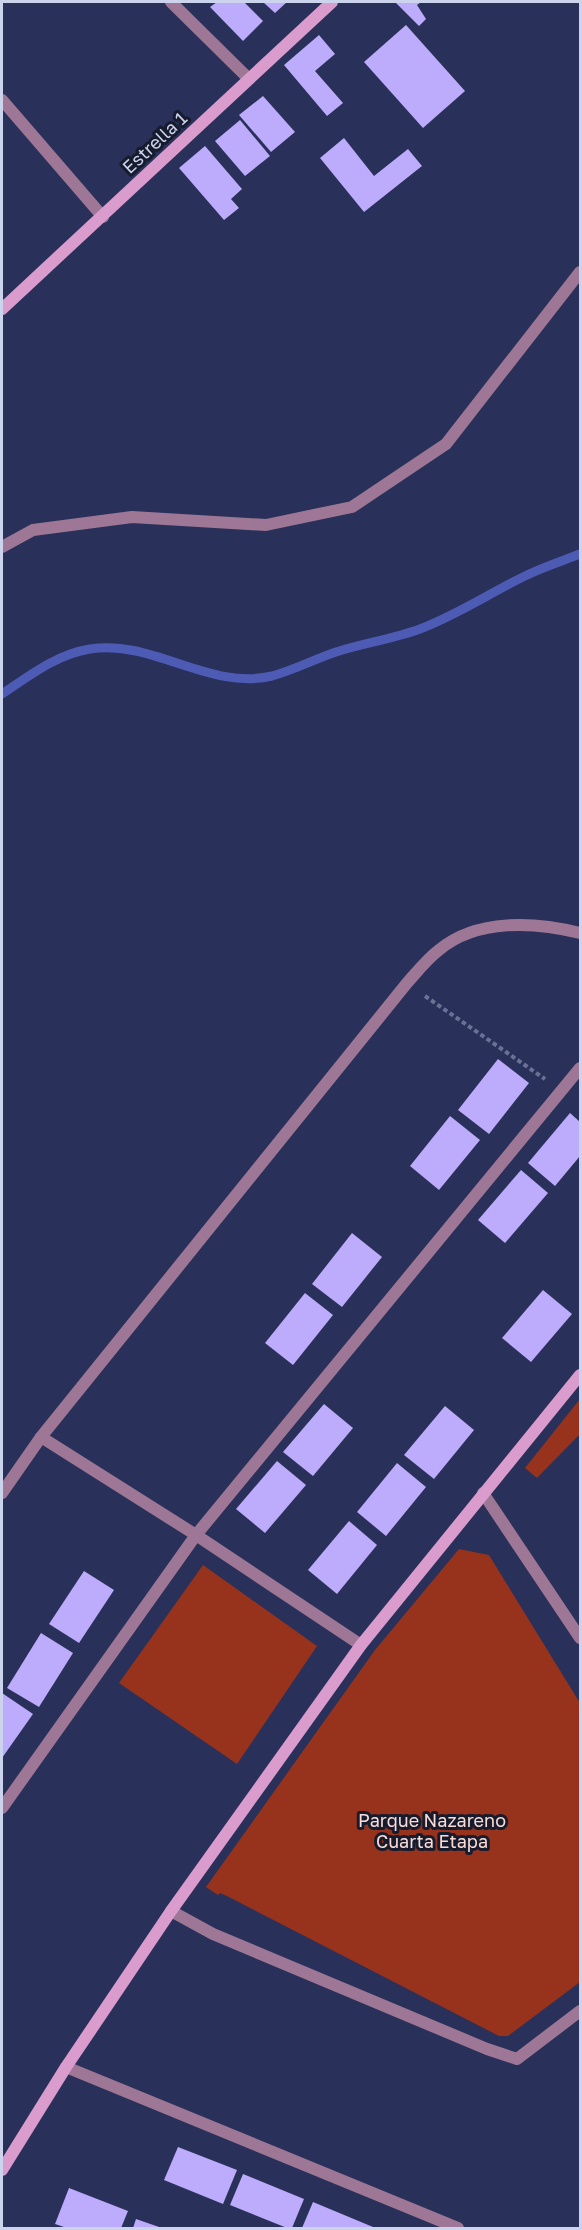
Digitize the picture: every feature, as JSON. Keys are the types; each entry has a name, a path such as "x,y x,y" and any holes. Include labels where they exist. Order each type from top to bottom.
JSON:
{"street":[{"path":"171,2 249,79"},
{"name":"Estrella 1","path":"2,309 332,2"},
{"path":"2,100 103,217"},
{"path":"2,547 33,530 132,517 266,525 352,507 446,444 580,272"},
{"path":"2,1493 41,1437 407,983 439,949 461,936 501,926 557,927 580,933"},
{"path":"2,1808 196,1534 580,1068"},
{"path":"2,2170 66,2067 171,1911 361,1645 580,1375"},
{"path":"41,1437 196,1534 361,1645"},
{"path":"483,1493 580,1638"},
{"path":"171,1911 213,1934 517,2060 580,2011"},
{"path":"66,2067 458,2229"}],"path":[{"path":"407,983 563,1091"}],"green space":[{"path":"580,1399 580,1434 537,1478 525,1468"},
{"name":"Parque Nazareno Cuarta Etapa","path":"459,1549 489,1555 580,1703 580,1982 508,2036 499,2036 206,1887 375,1650"},
{"path":"203,1565 317,1646 237,1764 119,1683"}],"building":[{"path":"217,2 244,2 263,21 243,41 210,7"},
{"path":"263,2 287,2 275,13"},
{"path":"395,2 421,2 417,5 426,19 419,26"},
{"path":"406,25 465,91 423,128 364,62"},
{"path":"319,35 335,54 315,71 343,103 327,116 284,65"},
{"path":"263,96 295,132 271,152 239,115"},
{"path":"240,120 270,156 245,176 215,141"},
{"path":"344,138 374,176 408,149 422,166 364,212 320,158"},
{"path":"205,146 242,189 231,199 239,208 224,220 179,168"},
{"path":"498,1059 529,1083 489,1134 458,1110"},
{"path":"570,1113 580,1122 580,1156 555,1186 528,1163"},
{"path":"450,1116 480,1140 439,1190 410,1166"},
{"path":"521,1170 548,1193 505,1243 478,1220"},
{"path":"352,1233 382,1257 342,1307 312,1284"},
{"path":"543,1290 572,1314 531,1362 502,1338"},
{"path":"305,1293 333,1315 293,1365 265,1343"},
{"path":"324,1404 353,1428 313,1476 283,1452"},
{"path":"445,1406 474,1430 434,1479 404,1455"},
{"path":"277,1461 306,1485 265,1533 236,1509"},
{"path":"397,1463 426,1487 386,1536 357,1512"},
{"path":"349,1521 377,1545 337,1594 308,1570"},
{"path":"84,1571 114,1590 79,1643 49,1624"},
{"path":"41,1633 73,1653 39,1707 7,1688"},
{"path":"2,1693 33,1714 2,1758"},
{"path":"178,2147 237,2170 223,2204 164,2180"},
{"path":"243,2174 304,2199 292,2228 230,2205"},
{"path":"69,2188 128,2211 121,2228 67,2228 55,2224"},
{"path":"313,2202 373,2227 302,2228"},
{"path":"136,2219 162,2228 133,2228"}],"waterway":[{"path":"2,694 55,661 90,649 113,648 136,651 226,677 249,679 272,676 336,652 420,629 532,573 580,554"}]}
